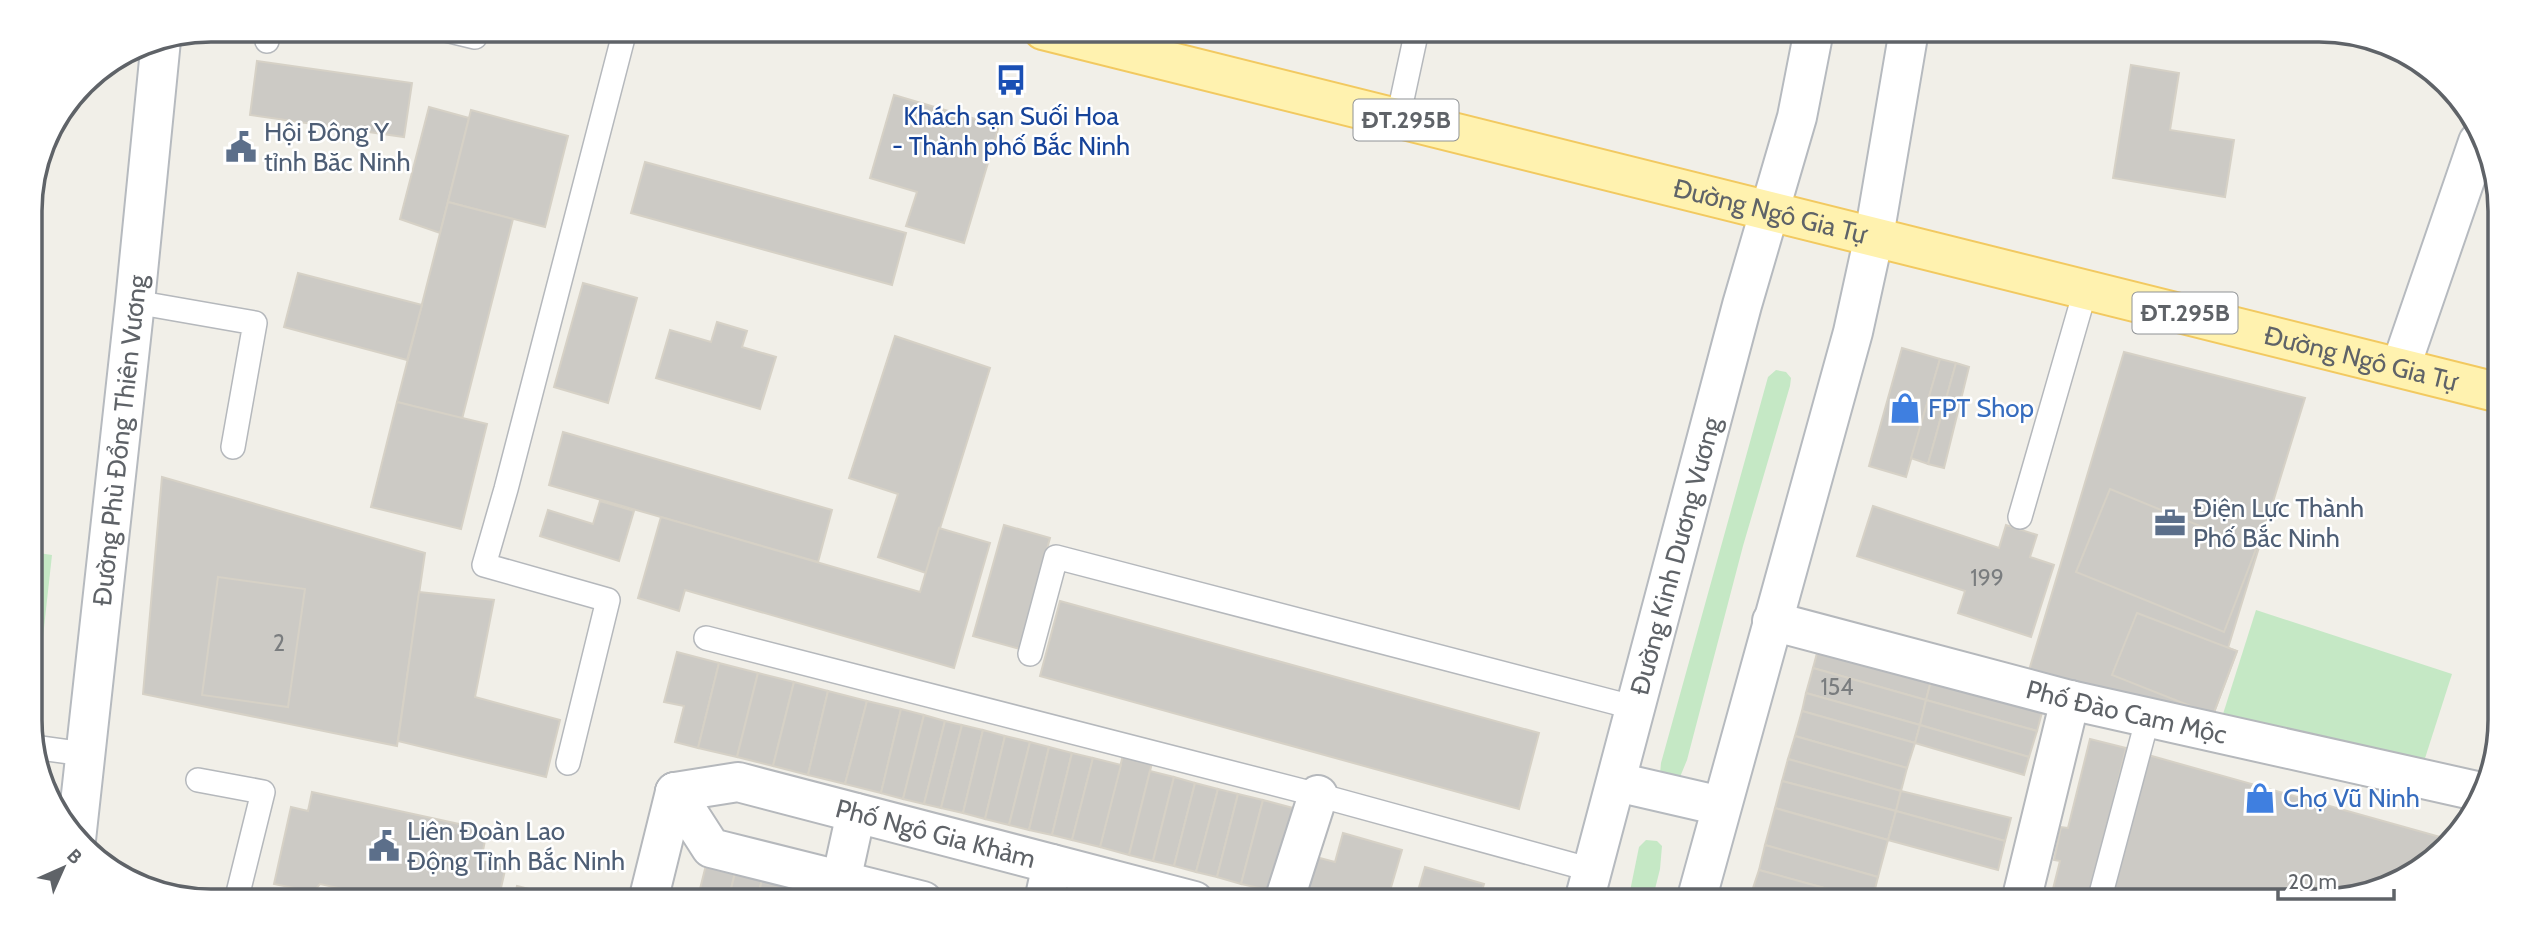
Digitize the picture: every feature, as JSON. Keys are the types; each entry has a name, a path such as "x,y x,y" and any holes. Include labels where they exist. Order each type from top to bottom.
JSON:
{"main road":[{"name":"Đường Ngô Gia Tự","path":"1110,42 1398,118 2488,390"}],"street":[{"name":"Đường Kinh Dương Vương","path":"1588,886 1742,304 1797,117 1812,42"},
{"path":"1699,889 1853,332 1874,236 1907,42"},
{"name":"Đường Phù Đổng Thiên Vương","path":"78,823 160,50"},
{"path":"2400,366 2476,149"},
{"name":"Phố Đào Cam Mộc","path":"1772,621 2070,700 2473,790"},
{"path":"2024,889 2070,700"},
{"name":"Phố Ngô Gia Khảm","path":"675,792 738,782 1148,889"},
{"path":"1617,782 1721,806"},
{"path":"675,792 711,848 874,889"},
{"path":"651,889 675,792"},
{"path":"1288,889 1318,795"},
{"path":"841,881 856,813"},
{"path":"1047,889 1052,864"}],"lane":[{"path":"568,763 608,600 484,565 622,42"},
{"path":"1398,118 1414,42"},
{"path":"2020,517 2086,288"},
{"path":"135,302 255,323 233,447"},
{"path":"1030,654 1056,557 1636,708"},
{"path":"706,638 1318,795 1588,886"},
{"path":"2102,889 2148,717"},
{"path":"44,749 84,754"},
{"path":"198,780 263,792 239,889"}],"green space":[{"path":"1776,370 1786,372 1791,378 1790,386 1743,546 1687,760 1680,777 1660,774 1768,377"},
{"path":"42,554 52,555 42,646"},
{"path":"2256,610 2452,674 2419,777 2223,714"},
{"path":"1646,840 1657,841 1662,846 1655,889 1630,889 1639,847"}],"building":[{"path":"257,61 412,83 404,137 250,115"},
{"path":"2131,65 2179,73 2170,130 2234,140 2225,197 2113,178"},
{"path":"894,95 999,126 964,243 906,226 917,192 870,178"},
{"path":"429,107 469,118 440,233 400,219"},
{"path":"471,110 568,136 545,227 448,202"},
{"path":"645,162 906,233 892,285 631,213"},
{"path":"448,202 513,219 462,419 397,402"},
{"path":"298,273 422,305 407,360 284,327"},
{"path":"583,283 637,298 608,403 554,387"},
{"path":"717,322 747,331 742,347 776,357 760,409 656,378 670,330 711,342"},
{"path":"895,336 990,368 926,573 878,557 898,494 849,478"},
{"name":"FPT Shop","path":"1902,348 1940,359 1906,477 1869,466"},
{"name":"Điện Lực Thành Phố Bắc Ninh","path":"2124,352 2305,398 2228,648 2237,651 2213,715 2027,677"},
{"path":"1940,359 1956,363 1928,464 1911,458"},
{"path":"1956,363 1969,367 1944,468 1928,464"},
{"path":"397,402 487,424 461,529 371,507"},
{"path":"563,432 832,510 818,562 549,485"},
{"path":"162,477 425,553 397,746 143,694"},
{"path":"2110,489 2256,549 2224,632 2076,572"},
{"path":"600,501 634,511 619,561 540,536 548,510 593,524"},
{"path":"1873,506 1999,548 2006,525 2037,535 2030,557 2054,565 2031,637 1958,613 1965,591 1857,556"},
{"path":"661,517 920,592 939,528 990,543 954,668 685,590 679,611 638,598"},
{"path":"1004,525 1050,538 1020,649 973,636"},
{"path":"218,577 305,589 288,707 202,695"},
{"path":"419,592 494,600 475,697 560,720 546,777 398,741"},
{"path":"1060,601 1539,733 1519,809 1040,676"},
{"path":"2137,613 2237,651 2213,715 2112,675"},
{"path":"1820,642 1933,673 1926,700 1813,668"},
{"path":"677,652 719,663 698,748 675,742 684,706 664,702"},
{"path":"719,663 758,673 737,757 698,748"},
{"path":"1813,668 1926,700 1920,725 1806,693"},
{"path":"758,673 794,682 773,766 737,757"},
{"path":"1933,673 2044,705 2037,731 1926,700"},
{"path":"794,682 828,691 808,775 773,766"},
{"path":"828,691 867,701 845,784 808,775"},
{"path":"1806,693 1920,725 1915,743 1802,711"},
{"path":"1926,700 2037,731 2029,757 1920,725"},
{"path":"867,701 901,709 881,793 845,784"},
{"path":"901,709 924,715 903,799 881,793"},
{"path":"1802,711 1915,743 1907,768 1795,736"},
{"path":"924,715 945,721 924,804 903,799"},
{"path":"945,721 962,725 941,808 924,804"},
{"path":"962,725 983,730 963,813 941,808"},
{"path":"1920,725 2029,757 2024,775 1915,743"},
{"path":"983,730 1005,736 985,819 963,813"},
{"path":"1005,736 1030,742 1009,825 985,819"},
{"path":"1795,736 1907,768 1901,791 1788,759"},
{"path":"1127,739 1156,747 1129,855 1100,847"},
{"path":"2090,739 2126,748 2105,835 2111,836 2092,889 2053,889 2060,861 2054,860 2061,827 2068,828"},
{"path":"1030,742 1049,747 1029,830 1009,825"},
{"path":"1049,747 1072,753 1052,835 1029,830"},
{"path":"2134,751 2440,837 2422,854 2403,866 2352,886 2330,889 2097,889"},
{"path":"1072,753 1093,758 1072,840 1052,835"},
{"path":"1093,758 1121,765 1100,847 1072,840"},
{"path":"1788,759 1901,791 1896,811 1782,781"},
{"path":"1150,771 1174,777 1153,861 1129,855"},
{"path":"1174,777 1195,783 1174,866 1153,861"},
{"path":"1782,781 1896,811 1888,840 1775,808"},
{"path":"1195,783 1218,789 1196,872 1174,866"},
{"path":"1218,789 1238,794 1217,877 1196,872"},
{"path":"1901,791 2011,818 2005,841 1896,811"},
{"name":"Liên Đoàn Lao Động Tỉnh Bắc Ninh","path":"312,792 487,830 481,861 506,866 501,889 343,889 320,884 316,889 298,889 274,884 291,807 308,811"},
{"path":"1238,794 1263,800 1241,884 1217,877"},
{"path":"1263,800 1293,808 1273,889 1241,884"},
{"path":"1775,808 1888,840 1878,877 1765,845"},
{"path":"1896,811 2005,841 1998,870 1888,840"},
{"path":"1343,833 1402,850 1391,889 1307,889 1316,857 1335,862"},
{"path":"1765,845 1878,877 1875,889 1828,889 1759,870"},
{"path":"707,861 736,869 731,889 700,889"},
{"path":"1425,867 1484,884 1483,889 1419,889"},
{"path":"736,869 763,875 760,889 731,889"},
{"path":"1759,870 1828,889 1753,889"},
{"path":"763,875 790,883 789,889 760,889"},
{"path":"790,883 817,889 789,889"}],"place":[{"name":"Khách sạn Suối Hoa - Thành phố Bắc Ninh","path":"1011,80"},
{"name":"Hội Đông Y tỉnh Băc Ninh","path":"241,147"},
{"name":"FPT Shop","path":"1905,408"},
{"name":"Điện Lực Thành Phố Bắc Ninh","path":"2170,523"},
{"name":"Chợ Vũ Ninh","path":"2260,798"},
{"name":"Liên Đoàn Lao Động Tỉnh Bắc Ninh","path":"384,846"}]}
